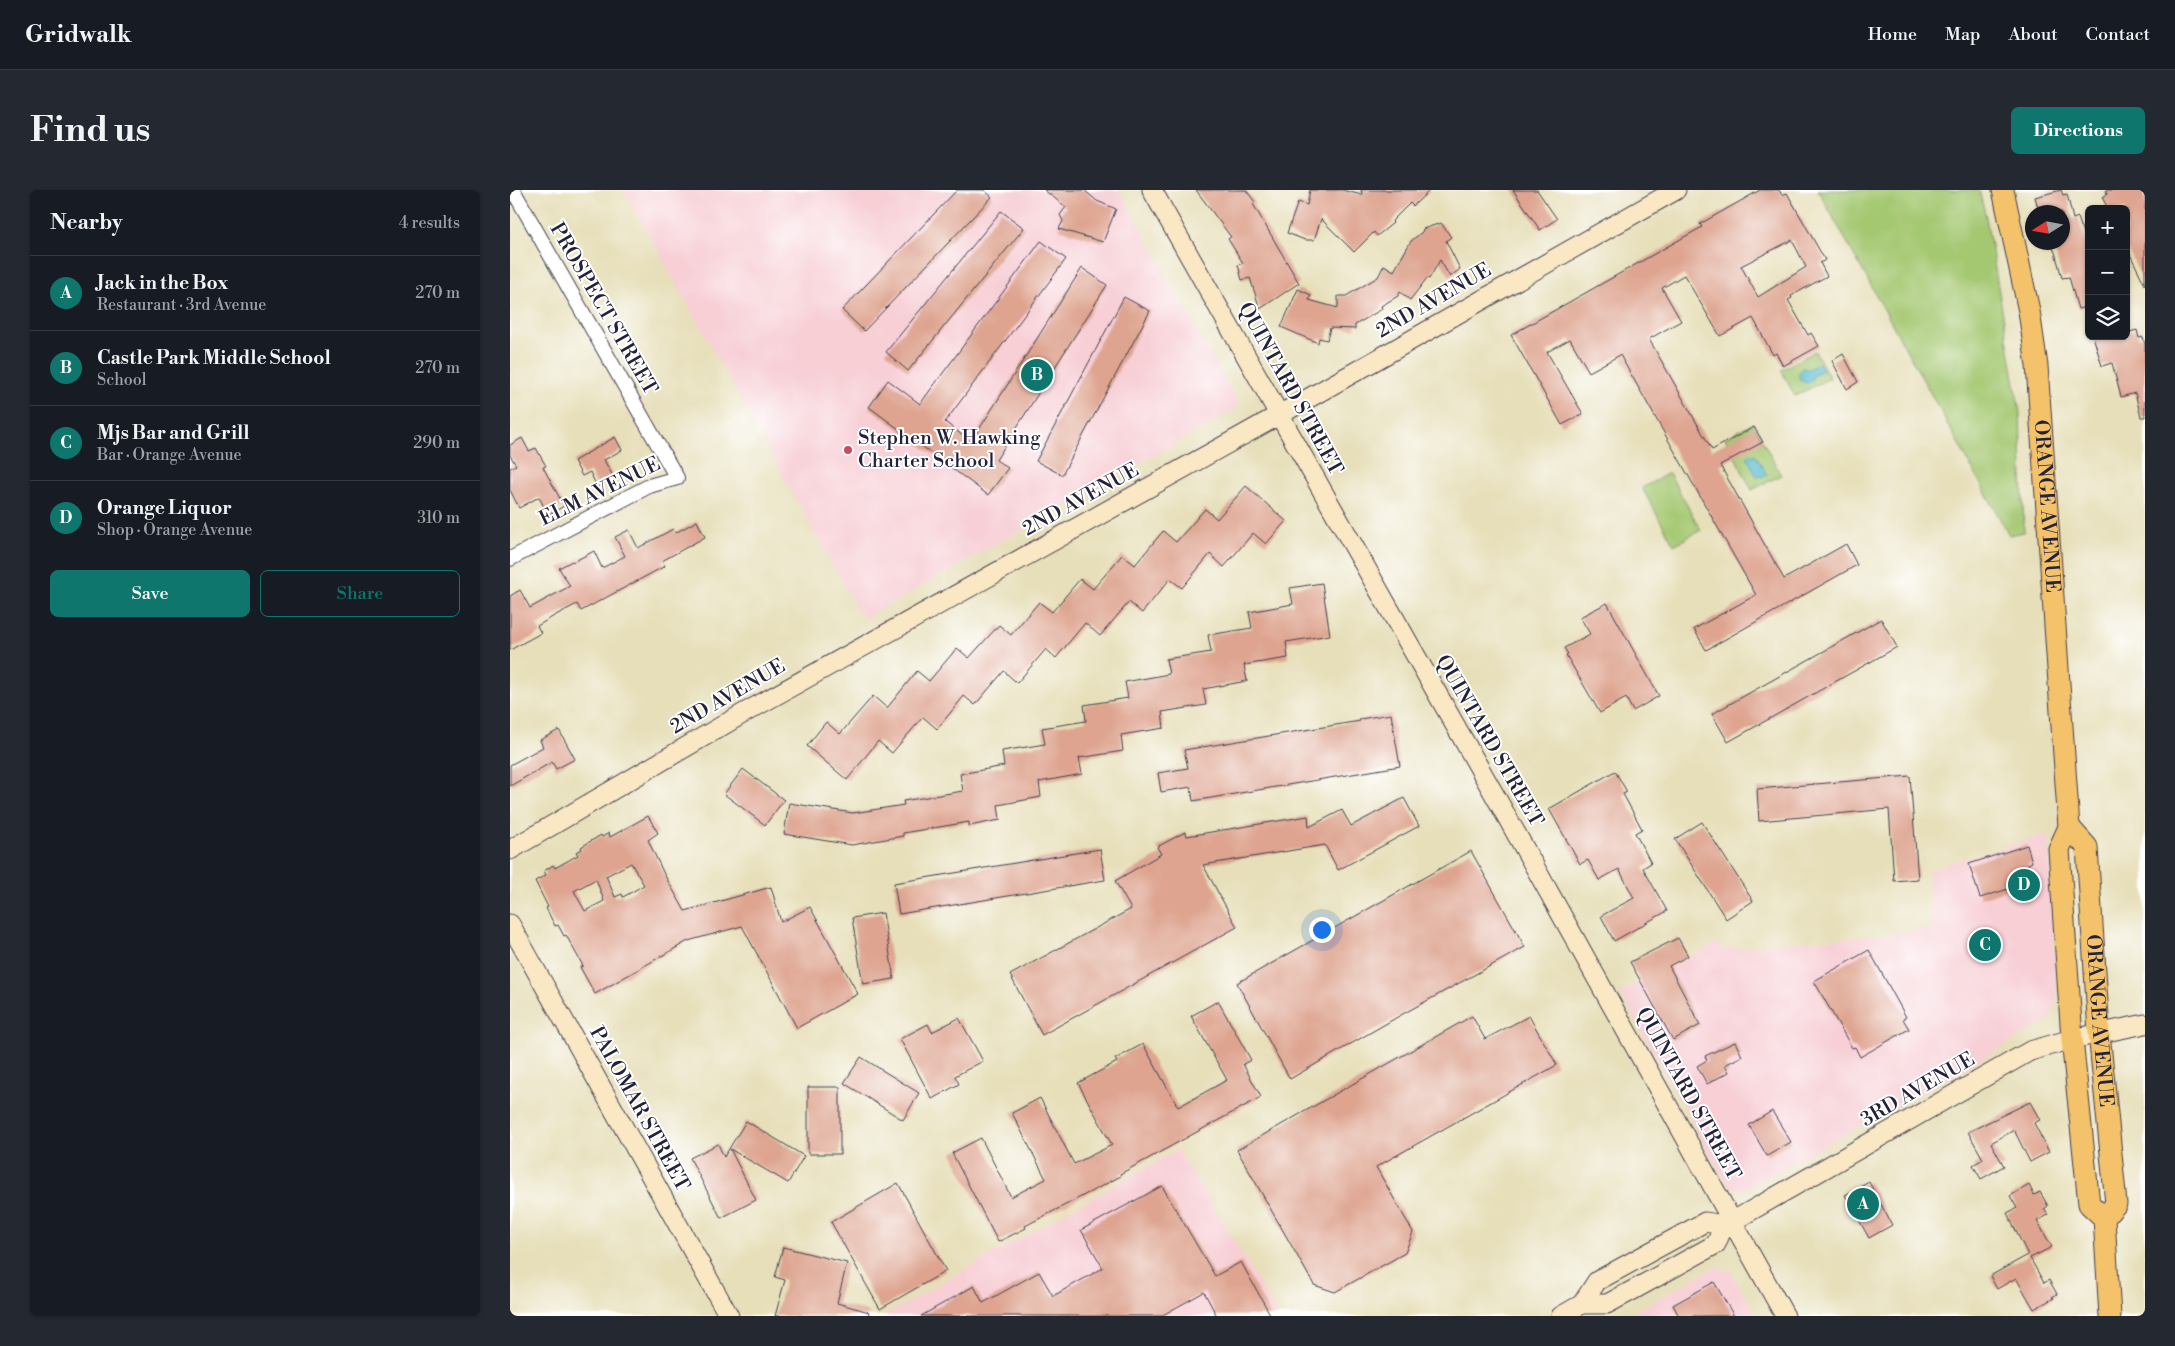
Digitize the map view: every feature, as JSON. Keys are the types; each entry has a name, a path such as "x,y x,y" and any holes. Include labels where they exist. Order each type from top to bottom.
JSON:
{"main road":[{"name":"ORANGE AVENUE","path":"2003,190 2029,311 2037,366 2069,827 2059,849 2072,1039 2089,1204 2104,1218 2116,1204 2099,1033 2086,847 2069,827"},
{"path":"2104,1218 2110,1316"}],"street":[{"name":"PROSPECT STREET","path":"513,190 658,447"},
{"name":"QUINTARD STREET","path":"1152,190 1729,1223 1785,1316"},
{"name":"2ND AVENUE","path":"510,850 744,713 1279,416 1676,190"},
{"name":"ELM AVENUE","path":"512,553 648,486 677,478 658,447"},
{"name":"PALOMAR STREET","path":"510,924 729,1316"},
{"name":"3RD AVENUE","path":"1729,1223 2030,1051 2072,1039 2145,1024"},
{"path":"1561,1316 1582,1304 1597,1281 1705,1222 1729,1223 1716,1244 1635,1289 1607,1304 1582,1304"}],"shaded area":[{"path":"624,190 1119,190 1240,407 863,619"},
{"path":"2048,834 2057,997 2054,1011 2049,1020 1916,1096 1741,1190 1724,1180 1620,993 1719,942 1724,949 1933,930 1928,870"},
{"path":"1177,1150 1217,1212 1278,1316 883,1316"},
{"path":"1717,1266 1731,1272 1757,1316 1627,1316"}],"green space":[{"path":"1818,190 1979,190 1986,217 2020,413 2024,532 2009,535"},
{"path":"1815,351 1830,378 1795,396 1781,370"},
{"path":"1753,423 1781,475 1752,490 1725,438"},
{"path":"1669,473 1701,530 1674,545 1642,488"}],"water":[{"path":"1819,363 1823,370 1812,376 1812,381 1807,383 1800,380 1799,375 1802,368 1808,369"},
{"path":"1750,454 1752,456 1755,454 1767,475 1757,477 1747,457"}],"building":[{"path":"957,190 984,190 992,197 864,331 842,310"},
{"path":"1044,190 1084,190 1097,201 1116,209 1103,242 1059,229 1063,221 1060,215 1066,207"},
{"path":"1196,190 1246,190 1255,202 1253,204 1299,283 1260,309 1250,278 1242,280 1238,265 1243,263 1228,239 1231,237"},
{"path":"1310,190 1342,190 1362,195 1361,190 1430,190 1413,206 1410,203 1392,221 1393,223 1377,236 1374,232 1354,252 1321,219 1314,240 1305,240 1287,233 1298,202 1307,205"},
{"path":"1513,190 1537,190 1557,219 1540,230"},
{"path":"1760,190 1779,190 1782,195 1787,193 1825,260 1820,263 1827,276 1791,296 1792,298 1788,300 1808,335 1811,333 1819,346 1783,366 1776,353 1773,355 1753,318 1720,336 1684,275 1662,288 1681,321 1649,339 1712,450 1754,427 1763,442 1720,465 1784,579 1846,544 1857,565 1706,650 1694,629 1756,595 1620,355 1589,372 1570,339 1547,352 1583,414 1562,425 1511,335 1702,227 1700,224","holes":["1792,240 1806,267 1758,297 1741,266"]},
{"path":"2061,190 2063,195 2067,194 2070,205 2037,205 2035,197"},
{"path":"2106,190 2145,190 2145,285 2130,254 2130,205 2106,205 2102,197 2107,195"},
{"path":"2070,206 2073,219 2078,217 2085,240 2085,307 2078,309 2069,277 2062,278 2054,250 2070,250"},
{"path":"1001,211 1024,228 908,371 886,352"},
{"path":"1441,223 1451,237 1446,241 1460,269 1450,277 1440,260 1429,279 1427,278 1410,300 1400,292 1398,296 1381,306 1382,309 1355,325 1355,329 1330,328 1327,340 1319,338 1318,343 1281,327 1298,289 1311,295 1309,300 1338,308 1338,296 1346,296 1378,277 1384,265 1394,271 1411,241 1423,229"},
{"path":"1041,241 1066,259 945,422 971,442 1082,268 1107,285 996,460 1008,468 988,495 869,407 888,380 920,404"},
{"path":"1124,297 1150,311 1062,475 1036,461"},
{"path":"2137,330 2139,338 2143,337 2145,345 2145,417 2141,417 2135,393 2121,397 2112,363 2102,366 2094,340 2130,340 2130,332"},
{"path":"1843,354 1858,382 1847,389 1832,361"},
{"path":"615,437 622,450 604,460 614,478 597,487 590,472 582,476 574,461"},
{"path":"522,438 529,451 536,448 546,466 543,467 564,506 548,515 539,497 519,508 510,490 510,468 516,465 510,455 510,445"},
{"path":"1246,486 1286,521 1266,544 1253,533 1224,567 1210,554 1182,588 1170,579 1142,613 1129,602 1100,636 1085,623 1056,658 1046,649 1017,683 1004,671 975,705 964,696 937,729 923,717 892,753 878,741 847,780 807,746 826,722 840,734 873,696 887,708 917,671 929,681 957,648 969,658 999,625 1011,635 1039,602 1052,612 1080,579 1093,589 1122,555 1135,565 1163,531 1176,542 1205,509 1217,519"},
{"path":"697,521 705,537 662,561 665,566 581,611 577,604 556,615 537,626 541,633 510,650 510,596 520,590 530,608 570,586 559,568 594,551 602,568 625,556 615,537 629,530 638,548 673,529 675,533"},
{"path":"1322,583 1330,635 1286,642 1288,658 1244,665 1247,681 1203,689 1206,705 1162,712 1164,728 1121,735 1123,751 1079,758 1082,774 1039,782 1041,797 998,805 1000,820 969,826 969,822 903,833 903,836 852,845 784,834 789,803 853,813 904,805 903,801 963,791 960,774 1004,766 1002,751 1045,744 1042,728 1086,721 1084,705 1128,698 1125,682 1169,674 1166,659 1211,652 1208,635 1252,628 1249,612 1293,604 1290,588"},
{"path":"1607,603 1659,696 1633,711 1626,698 1600,713 1566,655 1568,654 1564,648 1590,634 1580,617"},
{"path":"1881,619 1897,647 1728,742 1712,714"},
{"path":"1391,714 1400,766 1193,801 1191,787 1161,792 1158,773 1188,768 1184,750 1360,721 1360,719"},
{"path":"559,730 575,759 556,769 552,762 510,786 510,765 543,747 540,740"},
{"path":"743,769 784,800 765,825 724,794"},
{"path":"1615,771 1627,792 1623,794 1642,829 1635,833 1651,863 1643,868 1667,911 1614,941 1601,916 1634,898 1619,869 1599,880 1588,860 1580,864 1549,809"},
{"path":"1910,776 1918,879 1894,881 1889,809 1759,821 1757,789"},
{"path":"1404,798 1419,826 1338,870 1325,845 1203,865 1237,927 1042,1035 1010,975 1131,909 1115,881 1161,854 1157,847 1185,832 1187,836 1308,816 1309,827 1342,810 1351,826"},
{"path":"648,816 658,833 648,840 664,874 685,911 771,887 781,922 810,907 858,994 797,1028 742,926 688,941 595,994 580,967 583,966 566,935 564,936 558,925 555,926 535,881 546,875 544,871 553,865 555,868 578,855 576,852 582,849 581,847 601,835 602,837 609,833 610,837","holes":["631,863 644,885 623,897 622,894 615,897 606,876","596,879 604,901 585,911 574,891"]},
{"path":"1702,822 1753,901 1726,919 1675,839"},
{"path":"2027,845 2032,862 2028,864 2033,881 1980,898 1969,864"},
{"path":"1100,849 1105,880 899,914 894,883"},
{"path":"1471,851 1525,947 1290,1079 1237,983"},
{"path":"883,913 894,979 863,984 852,918"},
{"path":"1678,938 1688,956 1669,966 1700,1025 1673,1040 1630,962"},
{"path":"1869,950 1906,1017 1903,1019 1909,1029 1860,1057 1855,1047 1852,1048 1814,981"},
{"path":"1218,1001 1251,1060 1243,1064 1261,1097 1120,1174 1121,1176 998,1242 952,1153 981,1138 1011,1197 1046,1179 1012,1113 1040,1098 1074,1164 1112,1145 1078,1083 1117,1062 1115,1059 1143,1044 1178,1107 1227,1080 1191,1016"},
{"path":"1472,1016 1485,1039 1529,1016 1557,1065 1376,1167 1413,1232 1405,1253 1335,1292 1314,1285 1237,1150"},
{"path":"959,1018 983,1061 955,1076 959,1084 932,1099 900,1039 928,1024 932,1032"},
{"path":"1735,1042 1742,1056 1725,1065 1729,1072 1707,1084 1697,1066 1707,1060 1705,1056"},
{"path":"861,1057 919,1093 903,1120 844,1083"},
{"path":"808,1087 840,1087 840,1154 808,1154"},
{"path":"2030,1102 2040,1120 2034,1123 2049,1152 2030,1162 2014,1130 1991,1143 2004,1166 1981,1179 1973,1165 1983,1159 1968,1132"},
{"path":"1772,1111 1791,1142 1767,1156 1749,1125"},
{"path":"746,1121 804,1156 788,1183 730,1149 756,1200 721,1218 690,1158 718,1144 724,1157"},
{"path":"1869,1182 1892,1225 1869,1238 1845,1195"},
{"path":"898,1183 946,1271 880,1309 831,1222"},
{"path":"2029,1185 2034,1195 2040,1192 2048,1206 2044,1209 2048,1215 2037,1221 2052,1247 2030,1258 2044,1283 2049,1280 2057,1294 2052,1297 2054,1298 2034,1309 2016,1278 1997,1289 1990,1276 2028,1255 2007,1213 2017,1208 2010,1196"},
{"path":"1162,1186 1215,1276 1241,1262 1271,1316 1217,1316 1204,1292 1161,1316 921,1316 974,1286 983,1303 1039,1272 1053,1296 1103,1268 1081,1230"},
{"path":"783,1247 847,1263 837,1303 869,1312 868,1316 775,1316 785,1280 775,1277"},
{"path":"1714,1282 1734,1316 1679,1316 1673,1305"}],"place":[{"name":"Castle Park Middle School","path":"1037,375"},
{"name":"Stephen W. Hawking Charter School","path":"848,450"},
{"name":"Orange Liquor","path":"2024,885"},
{"name":"Mjs Bar and Grill","path":"1985,945"},
{"name":"Jack in the Box","path":"1863,1204"}]}
